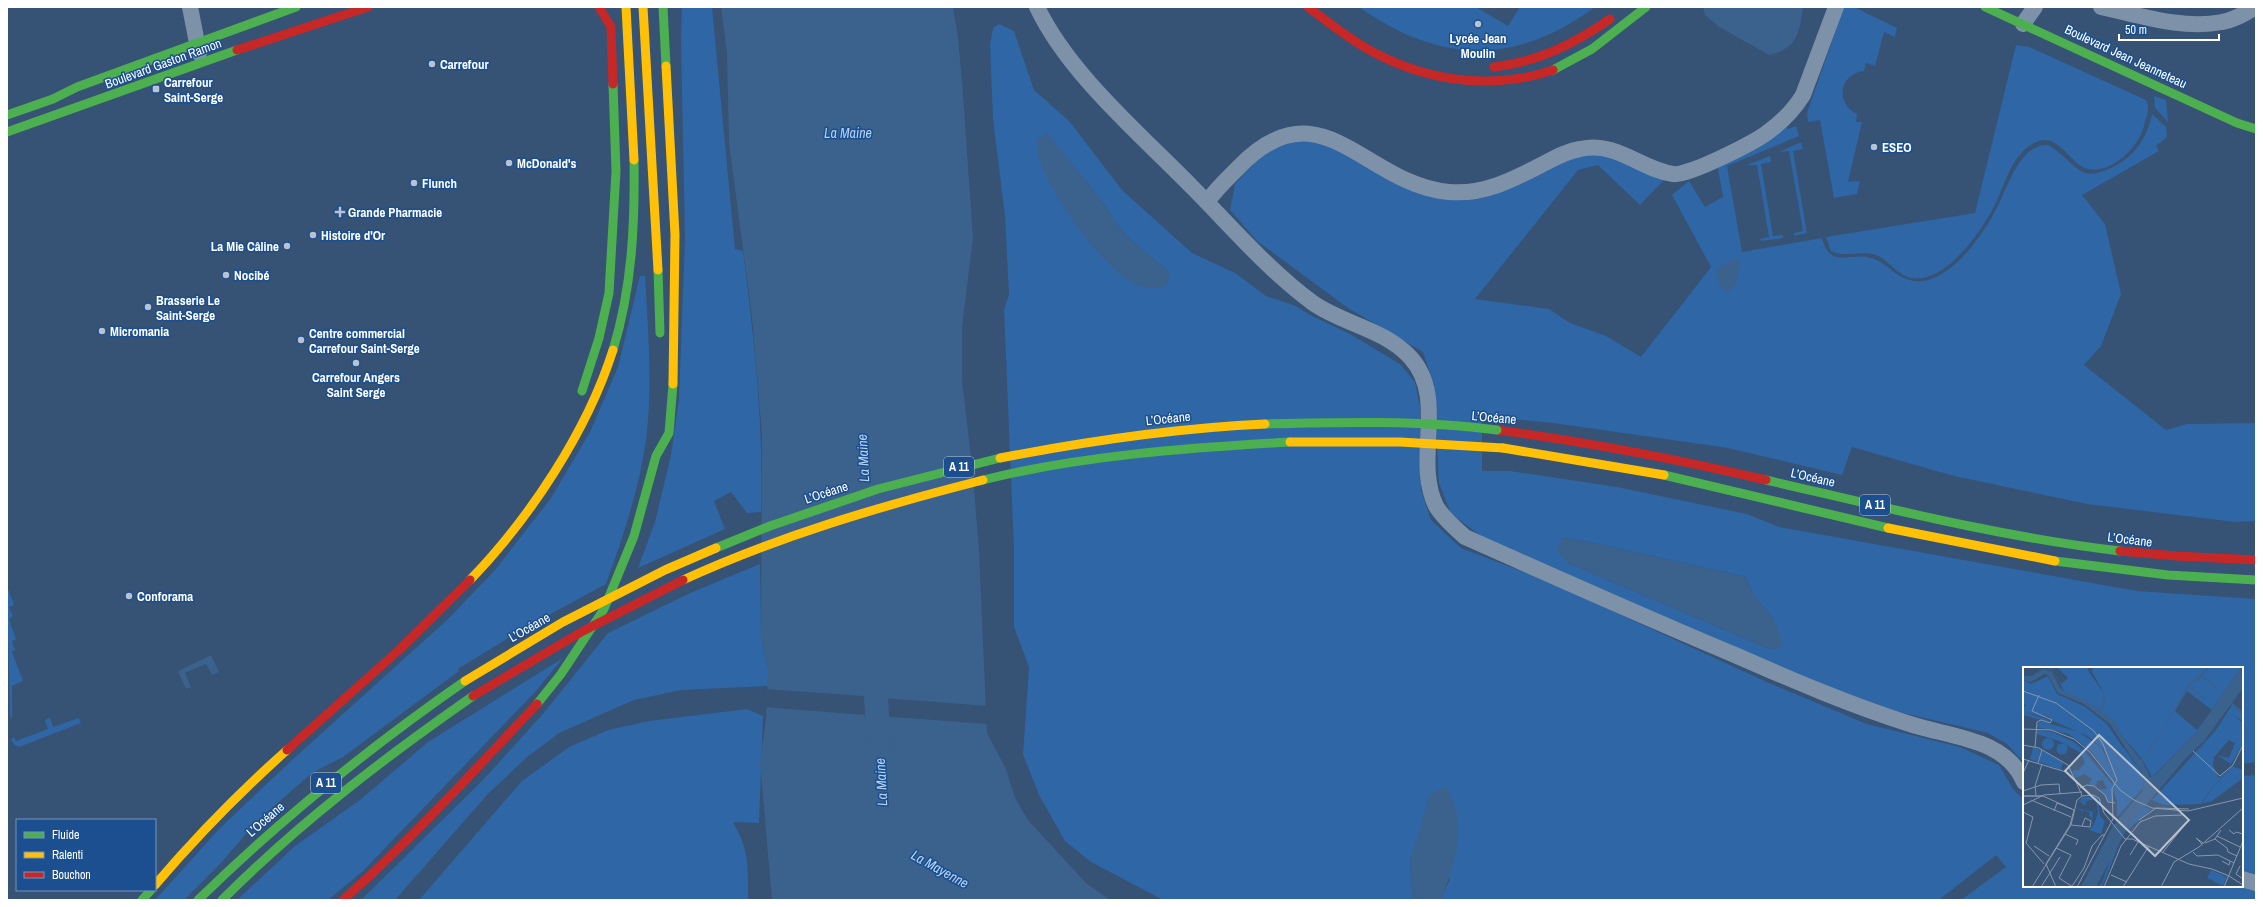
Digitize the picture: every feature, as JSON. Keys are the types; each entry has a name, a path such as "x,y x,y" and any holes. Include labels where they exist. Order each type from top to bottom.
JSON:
{"main road":[{"name":"Boulevard Gaston Ramon","path":"7,115 53,99 77,87 296,7"},
{"path":"329,21 339,7"},
{"name":"Boulevard Gaston Ramon","path":"7,132 201,63 368,7"},
{"path":"599,7 610,27"},
{"path":"578,402 599,338 609,293 616,171 609,7"},
{"path":"156,883 266,768 388,660 479,571 513,531 566,454 591,405 610,357 624,306 630,261 634,174 626,7"},
{"path":"643,7 658,261 660,343"},
{"path":"656,456 669,433 675,342 675,235 663,7"},
{"path":"1308,7 1373,52 1403,66 1464,81 1496,81 1533,76 1556,70 1580,58 1646,7"},
{"name":"Boulevard Jean Jeanneteau","path":"1984,7 2024,24 2237,123 2256,129"},
{"path":"1483,68 1506,66 1539,58 1568,45 1595,30 1617,13"},
{"name":"L’Océane","path":"198,900 259,841 339,772 387,735 465,681 577,614 629,587 719,546 840,500 977,462 1067,444 1119,437 1247,424 1351,422 1423,424 1497,430 1584,441 1638,450 1940,520 2043,540 2167,556 2256,560"},
{"path":"344,900 376,871 449,797 527,715 561,674 604,609 620,573 634,536 656,456 657,433"},
{"name":"A 11","path":"222,900 285,841 333,800 406,743 473,696 594,625 696,575 793,536 838,520 960,485 1093,459 1221,444 1355,440 1503,448 1578,459 1666,475 1891,529 2022,556 2125,571 2177,576 2256,580"},
{"path":"548,480 553,455"},
{"path":"142,900 150,891"}],"street":[{"path":"190,7 201,63"},
{"path":"1037,7 1048,31 1078,71 1261,257 1315,304 1385,338 1410,358 1426,385 1429,407 1427,437 1429,477 1436,506 1449,523 1466,538 1606,600 1834,697 1875,713 1993,748 2008,759 2023,781"},
{"path":"1207,202 1260,147 1277,138 1297,133 1308,133 1328,137 1400,178 1439,191 1466,192 1495,187 1569,151 1590,147 1620,152 1669,173 1685,174 1766,134 1795,108 1804,95 1836,7"},
{"path":"2024,24 2035,7"},
{"path":"2100,7 2187,24 2222,22 2236,18 2256,8"},
{"path":"2243,879 2256,882"}],"shaded area":[{"path":"682,7 712,7 735,249 743,251 751,316 760,414 762,479 761,512 747,513 731,492 714,501 725,529 638,568 655,522 671,455 679,399 685,238 681,39"},
{"name":"Lycée Jean Moulin","path":"1359,7 1476,7 1508,26 1520,7 1595,7 1565,26 1536,40 1507,48 1477,50 1448,48 1419,39 1389,26"},
{"path":"1844,7 1854,7 1897,28 1895,37 1884,32 1875,66 1866,63 1864,71 1849,77 1845,83 1843,96 1845,103 1857,114 1856,122 1862,122 1848,182 1860,181 1857,194 1834,198 1820,120 1808,122 1807,113"},
{"path":"999,24 1014,31 1034,90 1070,122 1122,190 1192,253 1235,273 1266,296 1296,306 1310,315 1350,334 1400,364 1415,382 1420,407 1421,490 1431,520 1461,548 1547,581 1769,683 1867,724 1960,747 1999,765 2013,789 2023,799 2023,887 2256,887 2256,900 1961,900 2006,867 1996,855 1939,900 1440,900 1450,879 1420,831 1410,861 1413,900 1163,900 1091,862 1065,841 1039,795 1023,754 1029,667 1014,627 1014,550 1004,309 1009,295 1005,216 993,119 990,45 993,28","holes":["1047,134 1094,191 1125,235 1170,273 1113,266"]},
{"path":"2016,45 2029,47 2146,100 2148,106 2147,116 2141,134 2136,143 2122,158 2113,164 2094,170 2079,165 2056,144 2042,140 2034,143 2019,156 2013,165 1990,214 1968,246 1947,266 1924,278 1907,277 1881,257 1876,255 1865,253 1842,254 1831,251 1826,237 1975,213"},
{"path":"2154,96 2166,100 2168,122 2155,108"},
{"path":"2152,114 2166,127 2167,137 2156,146 2159,151 2082,195 2105,224 2121,294 2101,346 2084,365 2166,430 2187,424 2256,423 2256,521 2235,522 2087,504 1954,476 1852,447 1842,475 1728,448 1553,423 1482,416 1482,471 1510,471 1617,487 1747,514 1779,527 2137,591 2256,599 2256,762 2243,764 2243,667 2023,667 2023,762 2007,744 1988,733 1861,703 1488,541 1451,514 1439,483 1434,385 1423,352 1348,308 1257,241 1230,210 1235,184 1264,153 1291,140 1308,141 1334,148 1463,198 1573,157 1602,153 1664,180 1640,205 1598,165 1578,170 1475,299 1549,309 1570,323 1606,336 1641,357 1711,267 1672,195 1689,181 1705,207 1723,197 1717,163 1784,124 1788,129 1796,126 1799,136 1727,166 1742,252 1822,238 1825,248 1835,256 1871,258 1877,260 1902,277 1917,281 1924,281 1939,276 1960,260 1980,235 1993,215 2014,171 2029,152 2038,147 2048,145 2080,171 2093,174 2106,170 2123,161 2142,141 2150,124","holes":["1562,538 1584,541 1746,577 1753,594 1774,620 1772,650 1568,563"]},
{"path":"1801,142 1803,149 1793,151 1807,233 1794,236 1794,233 1803,231 1789,151 1779,152"},
{"path":"1770,156 1771,162 1761,164 1773,236 1783,235 1783,238 1761,241 1760,239 1769,237 1757,165 1747,165"},
{"path":"640,276 645,276 650,379 646,440 635,495 606,584 523,629 458,669 459,671 343,757 312,773 258,820 221,863 184,900 155,900 220,828 291,761 447,620 495,570 551,498 590,432 618,367"},
{"path":"760,564 761,629 763,649 768,668 768,686 681,690 634,700 559,733 526,758 487,795 395,900 361,900 483,780 542,715 608,633 690,593"},
{"path":"7,586 14,605 9,607 13,616 9,619 16,639 12,641 15,650 12,652 23,681 12,686 12,719 10,716"},
{"path":"563,658 535,692 363,871 328,900 237,900 295,846 360,800 428,742"},
{"path":"747,709 763,716 759,823 733,822 743,842 747,860 748,900 419,900 522,781 569,747 608,730 649,721"},
{"path":"50,718 53,727 79,718 81,723 19,747 11,740 14,737 16,741 48,729 45,720"},
{"path":"2256,775 2256,874 2243,871 2243,776"}],"water":[{"name":"La Maine","path":"721,7 953,7 958,37 963,94 973,238 962,328 962,380 973,475 979,551 987,733 1006,769 1015,798 1028,820 1086,883 1110,900 772,900 760,762 766,719 768,668 763,649 761,629 762,435 752,317 729,143 727,52","holes":["877,692 883,695 883,716 881,718 875,716 875,694"]},
{"path":"1703,7 1803,7 1798,32 1791,44 1779,52 1769,55 1719,27 1705,15"},
{"path":"1047,133 1094,191 1125,235 1170,273 1167,286 1148,288 1137,285 1109,264 1094,248 1067,212 1046,176 1039,158 1037,139"},
{"path":"1735,259 1740,262 1738,275 1733,287 1727,292 1721,288 1715,272 1719,267"},
{"path":"1562,538 1584,541 1746,577 1753,594 1774,620 1784,645 1772,650 1568,563 1557,549"},
{"path":"211,655 219,672 212,675 206,664 185,673 191,687 186,689 178,671"},
{"path":"1446,786 1453,799 1457,813 1458,828 1455,858 1451,873 1440,900 1413,900 1410,861 1430,795"}],"pier":[{"path":"765,689 877,697 878,716 764,707"},
{"path":"881,698 988,706 989,724 880,716"}],"waterway":[{"name":"La Maine","path":"874,660 879,750"}],"traffic: fast":[{"path":"7,115 53,99 77,87 296,7"},
{"path":"663,7 666,66"},
{"path":"1553,70 1592,49 1646,7"},
{"path":"1985,7 2237,123 2256,129"},
{"path":"7,132 237,50"},
{"path":"582,391 599,338 609,293 616,171 613,84"},
{"path":"613,350 624,303 631,256 634,208 634,160"},
{"path":"658,270 660,333"},
{"path":"537,704 561,674 604,609 634,536 656,456 669,433 673,384"},
{"path":"1265,424 1352,422 1410,423 1497,430"},
{"path":"983,480 1059,464 1136,454 1290,442"},
{"path":"716,548 770,526 878,489 1000,458"},
{"path":"1664,475 1888,528"},
{"path":"1766,480 1986,530 2120,551"},
{"path":"2055,561 2168,575 2256,580"},
{"path":"198,900 261,841 327,785 395,732 465,681"},
{"path":"222,900 281,844 343,792 407,743 473,696"},
{"path":"142,900 150,891"}],"traffic: slow":[{"path":"626,7 634,160"},
{"path":"643,7 658,270"},
{"path":"666,66 675,235 673,384"},
{"path":"470,580 514,530 554,473 588,412 602,381 613,350"},
{"path":"1000,458 1132,436 1265,424"},
{"path":"1290,442 1400,442 1503,448"},
{"path":"1503,448 1664,475"},
{"path":"683,580 756,549 831,523 907,500 983,480"},
{"path":"1888,528 2055,561"},
{"path":"465,681 563,622 665,570 716,548"},
{"path":"156,884 219,815 287,750"}],"traffic: jam":[{"path":"237,50 368,7"},
{"path":"599,7 611,27 613,84"},
{"path":"1308,7 1348,37 1373,52 1394,62 1439,76 1462,80 1507,80 1553,70"},
{"path":"1494,67 1510,65 1541,56 1569,44 1610,19"},
{"path":"1497,430 1632,452 1766,480"},
{"path":"2120,551 2176,556 2256,560"},
{"path":"287,750 399,650 470,580"},
{"path":"473,696 583,631 683,580"},
{"path":"343,900 418,829 537,704"}],"place":[{"name":"Lycée Jean Moulin","path":"1478,24"},
{"name":"Carrefour","path":"432,64"},
{"name":"Carrefour Saint-Serge","path":"156,89"},
{"name":"ESEO","path":"1874,147"},
{"name":"McDonald's","path":"509,163"},
{"name":"Flunch","path":"414,183"},
{"name":"Grande Pharmacie","path":"340,212"},
{"name":"Histoire d'Or","path":"313,235"},
{"name":"La Mie Câline","path":"287,246"},
{"name":"Nocibé","path":"226,275"},
{"name":"Brasserie Le Saint-Serge","path":"148,307"},
{"name":"Micromania","path":"102,331"},
{"name":"Centre commercial Carrefour Saint-Serge","path":"301,340"},
{"name":"Carrefour Angers Saint Serge","path":"356,363"},
{"name":"Conforama","path":"129,596"}],"water label":[{"name":"La Mayenne","path":"940,869"}]}
